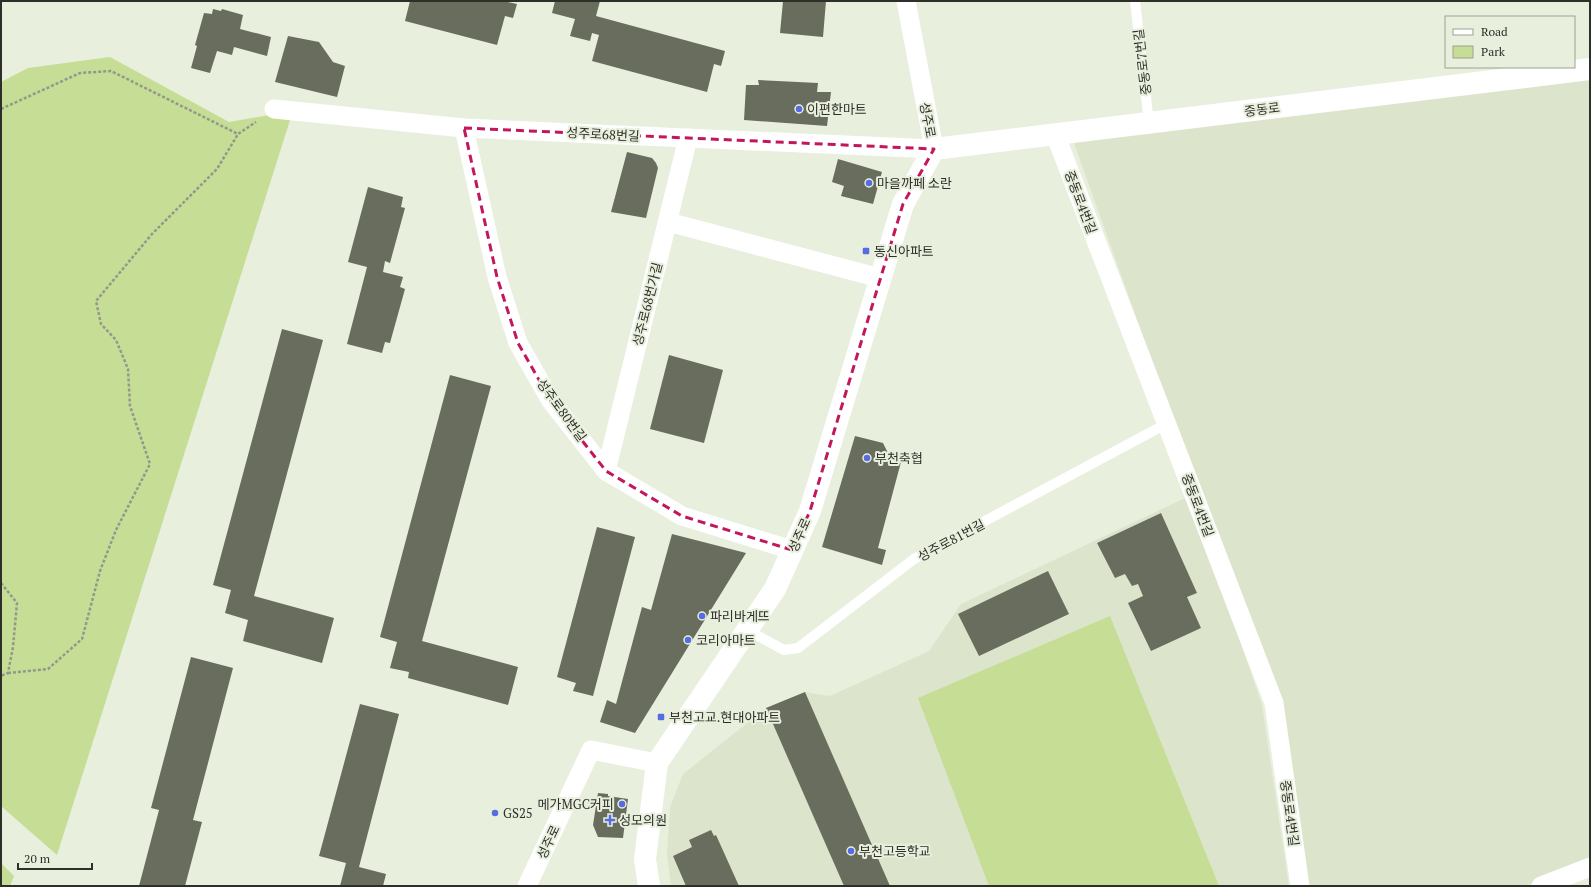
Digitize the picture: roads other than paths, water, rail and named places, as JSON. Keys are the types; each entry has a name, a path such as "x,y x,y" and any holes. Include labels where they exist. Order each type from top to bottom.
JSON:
{"street":[{"name":"성주로","path":"649,886 645,859 657,763 775,589 810,511 903,204 934,149 906,1"},
{"name":"중동로","path":"934,149 1590,69"},
{"name":"성주로68번길","path":"274,109 464,128 934,149"},
{"name":"성주로80번길","path":"464,128 497,277 518,343 551,401 606,471 682,516 792,550"},
{"name":"중동로4번길","path":"1055,134 1274,703 1300,886"},
{"name":"성주로68번가길","path":"606,471 688,138"},
{"path":"668,222 880,278"},
{"name":"성주로","path":"527,886 590,750 657,763"},
{"path":"1541,886 1590,867"}],"lane":[{"name":"중동로7번길","path":"1135,1 1149,123"},
{"name":"성주로81번길","path":"747,630 784,650 798,648 914,559 1166,424"}],"place":[{"name":"이편한마트","path":"799,109"},
{"name":"마을까페 소란","path":"869,183"},
{"name":"동신아파트","path":"866,251"},
{"name":"부천축협","path":"867,458"},
{"name":"파리바게뜨","path":"702,616"},
{"name":"코리아마트","path":"688,640"},
{"name":"부천고교.현대아파트","path":"661,717"},
{"name":"메가MGC커피","path":"622,804"},
{"name":"GS25","path":"495,813"},
{"name":"성모의원","path":"610,820"},
{"name":"부천고등학교","path":"851,851"}]}
